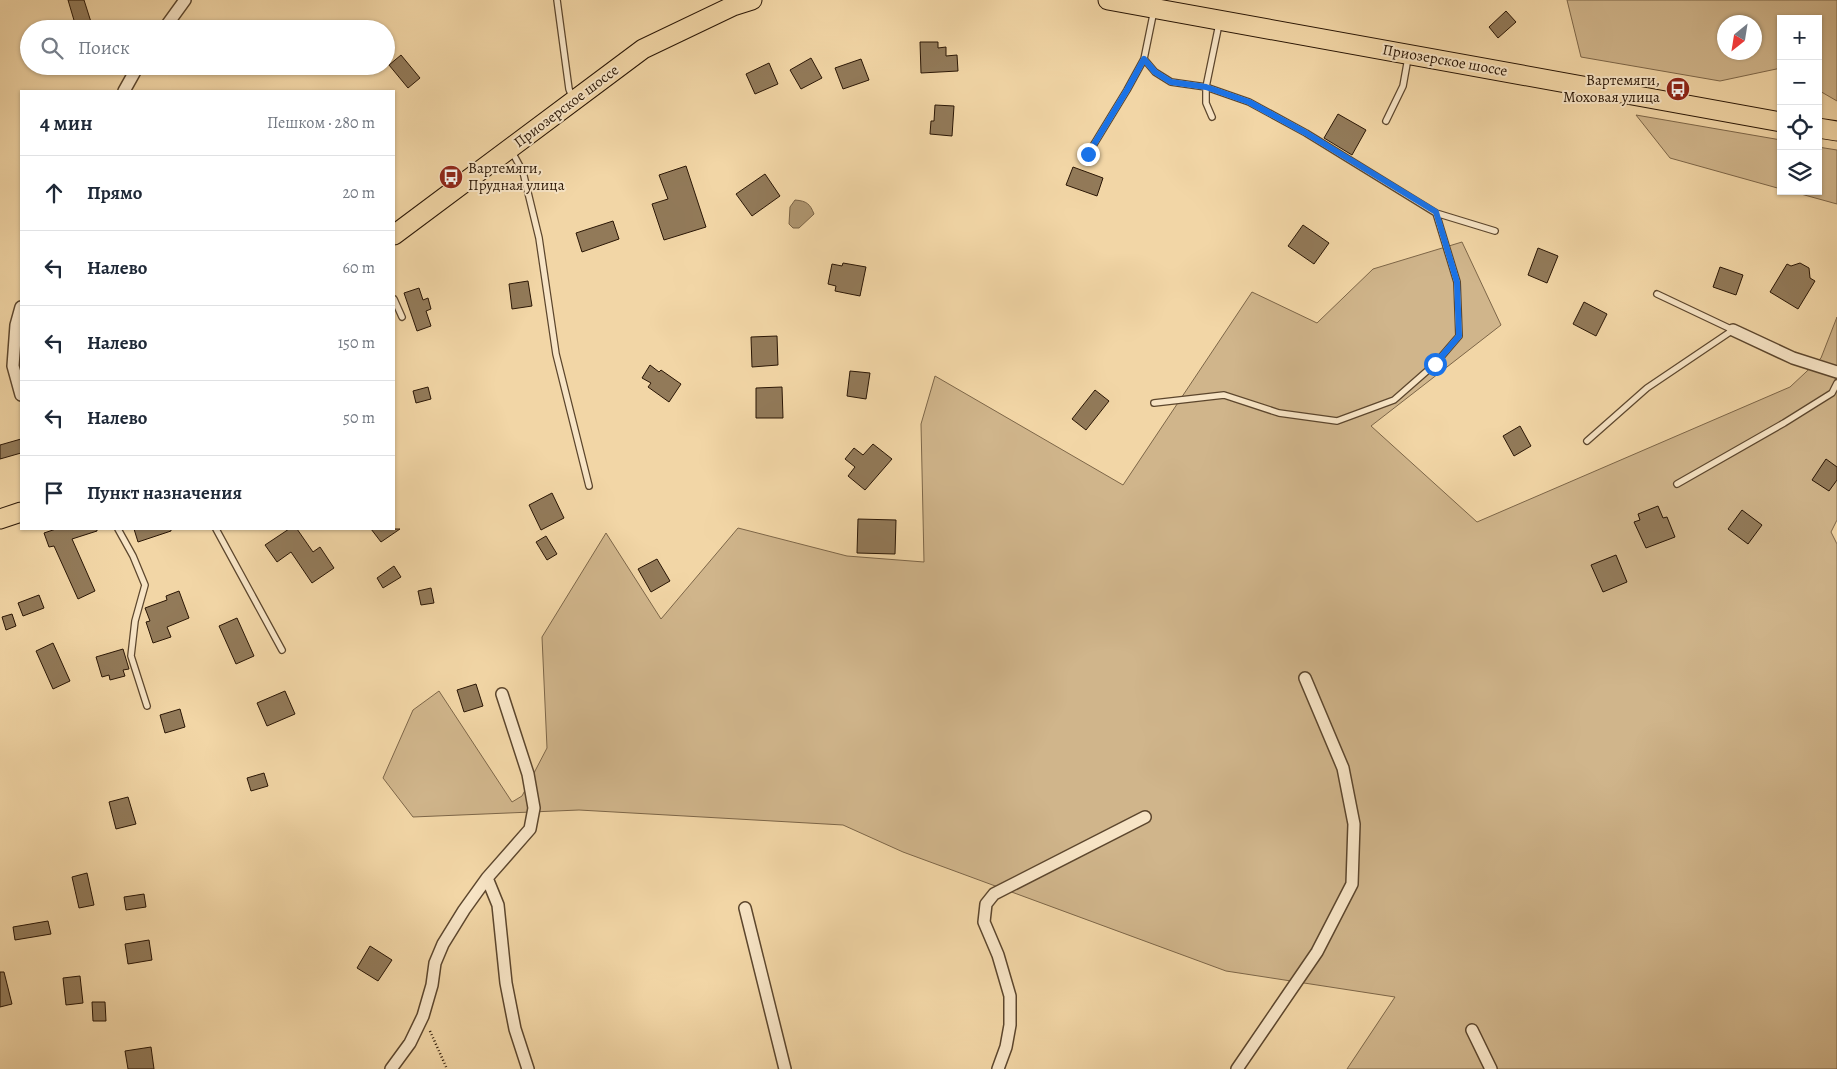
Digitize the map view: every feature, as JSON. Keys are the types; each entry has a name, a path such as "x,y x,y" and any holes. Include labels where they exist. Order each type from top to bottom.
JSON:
{"main road":[{"name":"Приозерское шоссе","path":"395,234 643,49 734,6 752,0"},
{"name":"Приозерское шоссе","path":"1117,1 1777,121"},
{"path":"1822,129 1837,131"},
{"path":"0,519 20,512"}],"street":[{"path":"171,20 185,0"},
{"path":"125,90 133,75"},
{"path":"20,310 16,325 13,366 20,392"},
{"path":"1733,330 1793,358 1837,372"},
{"path":"1237,1069 1317,952 1352,884 1354,824 1343,768 1305,678"},
{"path":"391,1069 410,1043 423,1016 432,985 435,963 443,944 487,878 530,829 534,808 528,774 502,694"},
{"path":"998,1069 1006,1047 1010,1025 1010,996 998,955 984,922 986,904 994,894 1144,817"},
{"path":"487,878 498,905 506,983 515,1030 528,1069"},
{"path":"745,908 785,1069"},
{"path":"1472,1030 1491,1069"}],"lane":[{"path":"557,0 569,89 574,101"},
{"path":"1088,154 1144,59 1154,8"},
{"path":"1212,117 1206,103 1206,87 1220,19"},
{"path":"1386,122 1403,86 1409,54"},
{"path":"1144,59 1155,72 1171,82 1206,87 1249,102 1436,212 1495,231"},
{"path":"510,148 523,172 539,238 556,354 588,486"},
{"path":"1154,403 1224,395 1279,413 1337,421 1394,400 1435,364 1459,336 1457,282 1436,212"},
{"path":"1657,294 1733,330"},
{"path":"395,302 402,317"},
{"path":"1587,442 1647,388 1733,330"},
{"path":"1677,484 1784,423 1832,393 1837,383"},
{"path":"119,530 133,556 144,585 135,620 131,656 147,706"},
{"path":"217,530 282,650"}],"path":[{"path":"423,1016 447,1069"}],"shaded area":[{"path":"1567,0 1837,0 1837,101 1822,92 1822,15 1777,15 1777,69 1720,81 1581,57"},
{"path":"1636,115 1777,139 1777,188 1670,158"},
{"path":"1822,148 1837,150 1837,204 1804,195 1822,195"},
{"path":"795,200 808,204 814,214 799,228 793,228 789,224 790,207"},
{"path":"1462,242 1501,325 1371,426 1477,522 1790,387 1821,358 1837,317 1837,520 1831,532 1837,544 1837,1069 1347,1069 1395,997 1226,971 903,852 843,825 579,810 413,817 383,778 413,710 439,691 512,802 522,796 547,748 542,637 606,533 661,619 738,528 847,556 924,562 921,424 935,376 1123,485 1252,292 1317,323 1373,269"}],"building":[{"path":"68,0 84,0 90,20 74,20"},
{"path":"1506,11 1516,22 1498,38 1489,27"},
{"path":"920,42 938,42 938,48 946,47 946,56 957,55 958,71 921,73"},
{"path":"401,55 420,78 408,88 395,72 395,60"},
{"path":"811,58 822,78 801,89 790,70"},
{"path":"861,59 869,80 843,89 835,68"},
{"path":"769,63 778,84 755,94 746,74"},
{"path":"935,105 954,106 952,136 930,134 931,121 934,121"},
{"path":"1338,114 1366,130 1352,155 1324,138"},
{"path":"686,166 706,227 664,240 652,204 668,199 659,175"},
{"path":"1073,167 1103,178 1097,196 1066,185"},
{"path":"765,174 780,196 752,216 736,194"},
{"path":"613,221 619,239 582,252 576,233"},
{"path":"1303,225 1329,243 1314,264 1288,246"},
{"path":"1538,248 1558,256 1547,283 1528,275"},
{"path":"843,263 866,267 860,296 835,291 836,286 828,284 832,264 842,266"},
{"path":"1800,263 1809,268 1810,278 1815,281 1798,309 1770,292 1787,264 1791,266"},
{"path":"1720,267 1743,275 1736,295 1713,287"},
{"path":"528,281 532,306 512,309 509,284"},
{"path":"419,288 423,300 428,298 431,309 426,311 431,326 417,331 404,293"},
{"path":"1584,302 1607,314 1596,336 1573,324"},
{"path":"777,336 778,365 752,367 751,337"},
{"path":"650,365 681,384 669,402 648,387 651,383 642,378"},
{"path":"850,371 870,373 866,399 847,396"},
{"path":"428,387 431,399 416,403 413,391"},
{"path":"782,387 783,418 756,418 756,388"},
{"path":"1095,390 1109,401 1086,430 1072,419"},
{"path":"1520,426 1531,446 1514,456 1503,436"},
{"path":"20,439 20,453 0,459 0,445"},
{"path":"873,444 892,459 865,490 848,476 855,467 845,459 854,448 863,455"},
{"path":"1826,459 1837,467 1837,480 1829,491 1812,480"},
{"path":"552,493 564,518 541,530 529,505"},
{"path":"1658,506 1663,518 1667,517 1675,537 1646,548 1634,522 1640,520 1638,514"},
{"path":"1742,510 1762,525 1748,544 1728,529"},
{"path":"858,519 896,520 895,554 857,553"},
{"path":"400,529 381,542 372,530"},
{"path":"53,530 97,530 72,539 95,591 78,599 54,546 49,547 44,533"},
{"path":"134,530 171,530 171,531 138,542"},
{"path":"288,530 298,530 313,552 320,547 334,568 312,583 291,552 277,562 265,545"},
{"path":"546,536 557,554 547,560 536,542"},
{"path":"1616,555 1627,582 1603,592 1591,565"},
{"path":"657,559 670,581 651,592 638,569"},
{"path":"394,566 401,577 383,588 377,578"},
{"path":"431,588 434,603 421,605 418,591"},
{"path":"179,591 189,618 167,627 171,637 153,643 146,622 150,621 145,608 167,600 166,596"},
{"path":"39,595 44,608 23,616 18,603"},
{"path":"12,614 16,626 6,630 2,617"},
{"path":"237,618 254,656 236,664 219,626"},
{"path":"53,643 70,681 53,689 36,651"},
{"path":"123,649 129,669 123,670 125,676 110,680 109,675 102,677 96,657"},
{"path":"476,684 483,706 464,712 457,690"},
{"path":"285,691 295,714 267,726 257,703"},
{"path":"180,709 185,727 165,733 160,715"},
{"path":"264,773 268,786 251,791 247,778"},
{"path":"128,797 136,824 116,829 109,802"},
{"path":"87,873 94,905 79,908 72,877"},
{"path":"144,894 146,907 126,910 124,897"},
{"path":"48,921 51,934 15,940 13,927"},
{"path":"149,940 152,960 128,964 125,944"},
{"path":"370,946 392,960 378,981 357,968"},
{"path":"0,972 4,972 12,1004 0,1007"},
{"path":"80,976 83,1003 66,1005 63,978"},
{"path":"92,1002 105,1002 106,1021 93,1021"},
{"path":"151,1047 154,1069 128,1069 125,1051"}],"place":[{"name":"Вартемяги, Моховая улица","path":"1678,89"},
{"name":"Вартемяги, Прудная улица","path":"451,177"}],"route":[{"path":"1088,154 1144,59 1155,72 1171,82 1206,87 1249,102 1306,133 1436,212 1457,282 1459,336 1435,364"}]}
